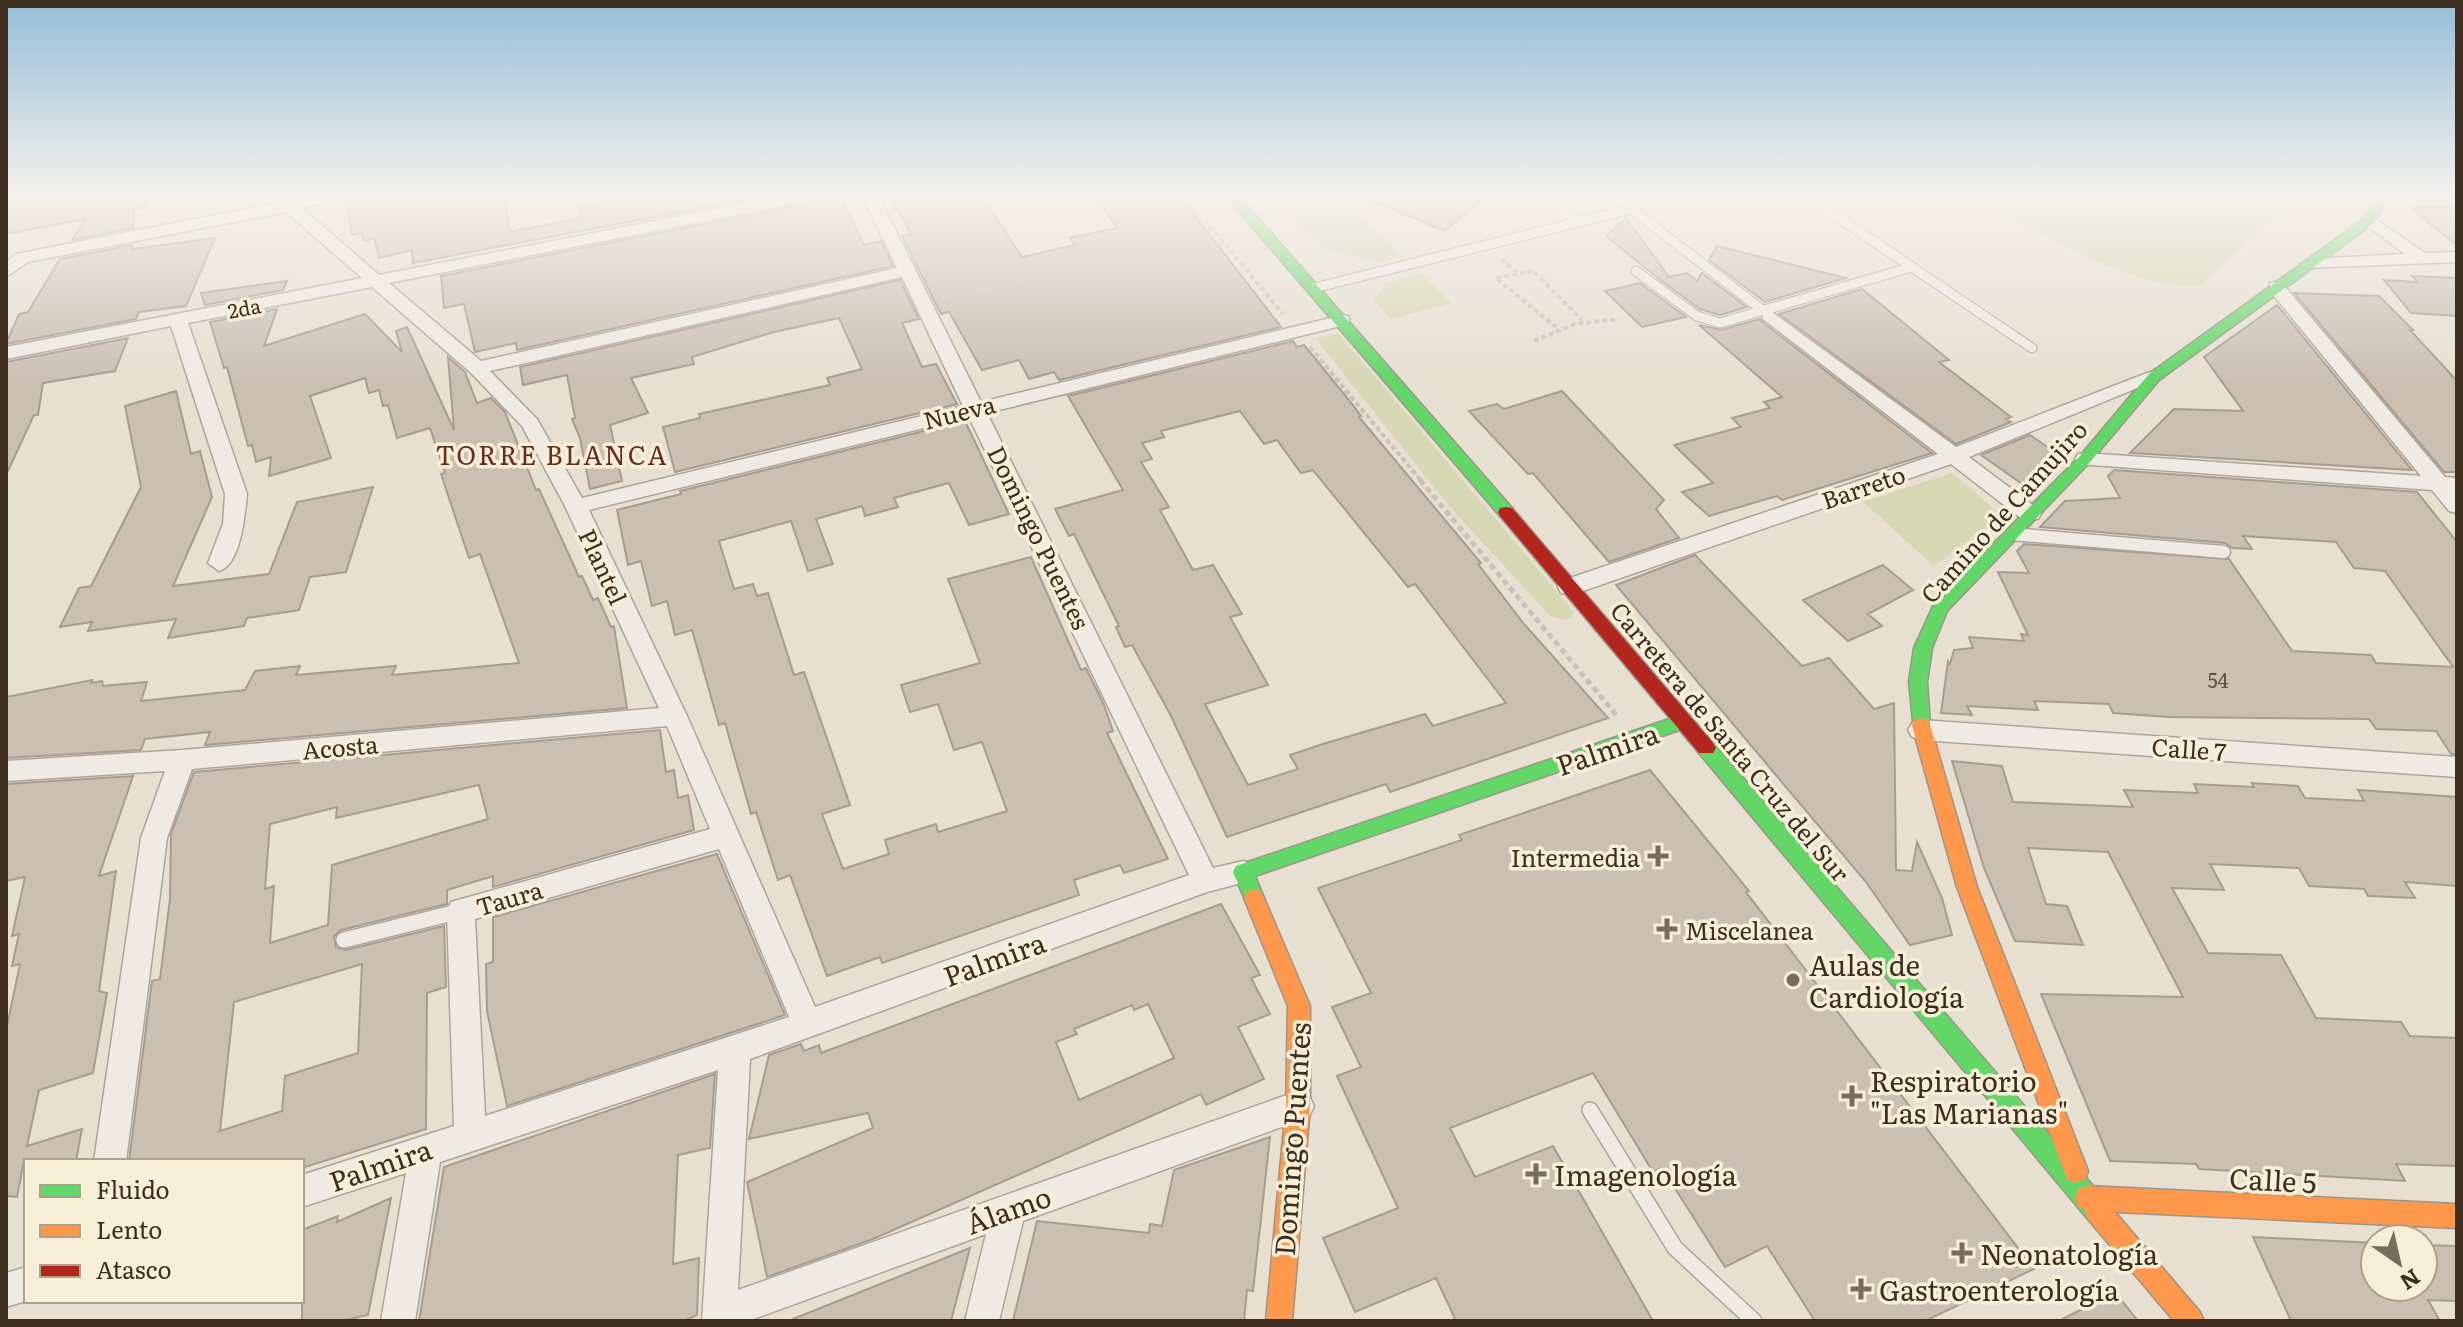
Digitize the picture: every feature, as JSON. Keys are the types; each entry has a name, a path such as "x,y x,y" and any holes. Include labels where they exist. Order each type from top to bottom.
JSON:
{"street":[{"path":"6,272 27,257"},
{"name":"Plantel","path":"348,257 477,368 530,423 576,506 675,716 808,1025"},
{"name":"2da","path":"6,353 498,257"},
{"name":"Domingo Puentes","path":"899,257 976,406 1206,881"},
{"name":"Carretera de Santa Cruz del Sur","path":"1286,257 1684,721 2191,1321"},
{"name":"Camino de Camujiro","path":"2087,1198 1967,887 1921,730 1918,682 1921,659 1940,608 2085,459 2154,377 2321,257"},
{"path":"2312,264 2457,257"},
{"path":"477,368 906,271"},
{"path":"2276,287 2447,484 2457,506"},
{"path":"1766,312 2030,514"},
{"path":"178,320 236,494 234,524 219,563"},
{"name":"Nueva","path":"576,506 976,406 1343,320"},
{"name":"Barreto","path":"1569,587 1953,456 2154,377"},
{"path":"2085,459 2447,484"},
{"name":"Acosta","path":"6,771 182,760 675,716"},
{"name":"Palmira","path":"304,1190 735,1050 1206,881 1243,872 1684,721"},
{"name":"Calle 7","path":"1921,730 2457,767"},
{"path":"110,1159 154,838 182,760"},
{"name":"Taura","path":"470,1134 461,911 725,836"},
{"name":"Domingo Puentes","path":"1243,872 1299,1006 1298,1106 1279,1321"},
{"path":"719,1318 735,1050"},
{"name":"Álamo","path":"719,1318 1009,1209 1298,1106"},
{"path":"398,1321 426,1149"},
{"name":"Calle 5","path":"2087,1198 2457,1216"},
{"path":"982,1321 1009,1209"}],"lane":[{"path":"1314,288 1438,257"},
{"path":"1694,257 1766,312"},
{"path":"1897,257 2032,348"},
{"path":"1636,271 1710,323 1766,312 1912,267"},
{"path":"2009,534 2224,552"},
{"path":"344,940 461,911"},
{"path":"1590,1110 1675,1248 1754,1321"}],"path":[{"path":"923,302 1048,276 1115,257"},
{"path":"1236,257 1635,738"},
{"path":"1556,327 1496,278 1533,271 1582,320"},
{"path":"1534,341 1556,327 1582,320 1619,319"}],"green space":[{"path":"1357,257 1404,257 1382,263"},
{"path":"2089,257 2232,257 2202,284 2178,285 2149,280"},
{"path":"1421,274 1451,303 1391,319 1374,300 1386,283"},
{"path":"1338,333 1574,612 1571,617 1563,620 1550,616 1449,506 1315,338"},
{"path":"1952,473 2002,516 1934,566 1863,502"}],"building":[{"path":"207,257 186,306 139,312 136,319 6,344 19,314 28,312 60,259"},
{"path":"413,257 445,257 413,263"},
{"path":"538,257 889,257 893,266 517,350 516,343 475,352 464,304 444,308 441,276"},
{"path":"912,257 1227,257 1281,327 1059,380 1054,372 1029,379 1019,360 982,370 949,312 941,314"},
{"path":"1632,257 1654,257 1669,277 1687,273 1697,281 1702,273 1747,307 1720,315 1700,309"},
{"path":"1711,257 1761,257 1846,278 1765,302 1709,260"},
{"path":"2412,276 2457,278 2457,316 2411,313 2384,280 2418,282"},
{"path":"900,280 919,319 902,323 922,367 936,364 957,404 675,472 663,427 700,418 699,414 830,385 827,378 862,369 839,318 774,332 692,357 694,364 631,378 648,413 610,425 622,481 590,489 580,438 572,419 575,418 567,375 523,385 520,367"},
{"path":"287,281 283,290 205,305 201,293"},
{"path":"1640,283 1686,317 1642,327 1605,291"},
{"path":"1862,289 1949,360 1939,362 2011,417 2006,419 2011,422 1956,444 1779,314"},
{"path":"2294,293 2379,296 2413,330 2410,330 2457,381 2457,472 2444,472"},
{"path":"2277,305 2412,470 2130,453 2174,409 2243,411 2204,357"},
{"path":"277,309 264,346 365,314 402,352 396,331 407,327 454,430 448,357 465,372 477,403 491,398 505,412 536,490 539,489 579,577 582,576 593,600 598,598 611,627 614,626 627,708 205,745 210,732 145,739 141,750 6,758 6,697 92,680 91,683 102,681 103,686 147,682 141,701 245,690 255,671 300,666 296,675 396,666 392,675 519,663 480,554 469,558 441,474 445,473 430,428 397,438 388,405 383,406 379,390 369,393 365,378 310,396 331,458 269,476 271,457 256,462 252,445 248,446 227,367 224,368 210,322"},
{"path":"1760,319 1932,453 1782,500 1777,496 1709,516 1682,492 1713,483 1674,445 1741,427 1732,418 1770,408 1764,402 1782,397 1699,325 1721,330"},
{"path":"128,338 115,371 43,383 38,415 34,415 6,475 6,362"},
{"path":"1293,341 1297,347 1304,345 1359,417 1481,563 1478,564 1524,624 1608,718 1390,792 1386,784 1227,837 1170,714 1132,645 1125,647 1116,627 1119,626 1074,534 1069,536 1055,509 1123,490 1068,396","holes":["1240,411 1264,444 1277,440 1301,473 1313,470 1408,587 1415,584 1506,703 1433,726 1425,714 1323,744 1290,755 1298,769 1248,785 1205,704 1268,685 1230,617 1242,614 1213,565 1193,570 1160,510 1169,507 1141,462 1152,459 1142,443 1164,437 1161,431"]},
{"path":"176,391 191,454 200,451 212,497 173,586 269,574 297,502 373,487 346,572 310,577 299,610 247,618 244,626 168,638 176,619 88,631 92,622 60,627 79,588 91,586 141,487 125,406"},
{"path":"1562,391 1664,500 1656,509 1679,538 1609,562 1533,473 1528,474 1469,411 1497,404 1504,409"},
{"path":"965,421 1009,514 969,525 949,483 894,498 898,507 865,516 862,506 816,519 833,564 808,571 791,521 719,541 734,589 753,584 757,596 768,593 794,675 804,672 850,805 822,814 843,869 889,854 885,840 936,824 938,832 1007,811 982,742 954,750 938,704 910,712 901,685 980,663 948,579 1031,557 1081,670 1086,668 1104,705 1113,731 1107,733 1168,859 1124,873 1120,865 1074,880 1079,895 882,963 880,957 827,976 790,875 778,880 756,812 751,814 725,723 719,725 692,630 675,635 667,601 652,606 641,561 628,565 617,510 681,494 680,491"},
{"path":"2030,435 2062,457 2025,486 1981,455"},
{"path":"2114,470 2417,492 2457,542 2457,754 2451,754 2436,731 2376,729 2369,719 2169,717 2113,713 2109,704 2034,701 2038,710 1967,706 1972,715 1941,713 1948,661 1950,664 1954,650 1973,648 1969,637 2024,641 2021,634 2028,635 1998,572 2029,573 2017,551 2024,544 2229,559 2292,651 2371,655 2376,663 2453,667 2385,571 2354,568 2336,542 2243,536 2252,549 2232,548 2225,543 2040,527 2065,501 2120,498 2108,476"},
{"path":"1695,555 1802,666 1829,658 1874,709 1894,703 1896,870 1912,871 1917,842 1942,898 1952,935 1910,945 1866,882 1616,585"},
{"path":"1883,565 1913,590 1868,614 1882,626 1848,641 1803,600"},
{"path":"660,730 666,772 674,770 678,798 688,795 694,830 493,887 493,876 447,890 447,904 341,930 334,936 336,947 346,950 444,926 446,987 427,993 426,1129 304,1167 304,1159 129,1159 152,981 160,979 170,899 171,834 194,772","holes":["479,785 488,819 332,865 328,925 270,943 274,886 265,889 270,824 337,807 336,818","362,964 358,1053 285,1076 282,1111 220,1131 234,1002"]},
{"path":"1952,761 2002,766 2013,802 2133,807 2124,790 2198,793 2194,784 2254,787 2252,783 2298,786 2305,798 2364,801 2358,790 2457,797 2457,886 2405,882 2415,898 2368,896 2364,889 2309,886 2299,868 2210,864 2224,890 2172,888 2208,953 2281,955 2316,1018 2401,1022 2410,1036 2457,1038 2457,1166 2396,1164 2405,1181 2199,1169 2196,1164 2110,1161 2041,994 2183,997 2108,852 2028,848 2046,904 2067,906 2083,945 2015,941 1984,868"},
{"path":"1650,770 1749,891 1746,892 2034,1269 1925,1321 1815,1321 1767,1246 1725,1267 1662,1168 1653,1172 1593,1073 1450,1128 1475,1177 1553,1146 1653,1321 1456,1321 1436,1278 1355,1312 1323,1238 1398,1208 1337,1076 1361,1067 1332,1007 1371,993 1318,888 1462,840 1459,835"},
{"path":"133,776 99,876 116,871 99,991 107,993 93,1073 39,1090 27,1146 82,1129 76,1159 24,1159 17,1197 6,1196 6,1031 20,964 12,966 19,934 12,936 25,877 6,881 6,784"},
{"path":"717,854 785,1015 507,1106 487,1011 486,964 493,962 493,917"},
{"path":"1221,904 1260,975 1251,978 1270,1014 1238,1027 1264,1079 1206,1105 1201,1094 873,1239 767,1277 747,1182 873,1128 868,1113 749,1139 769,1055 801,1044 804,1051 819,1045 821,1053","holes":["1148,1004 1174,1058 1079,1100 1056,1042 1077,1034 1074,1029 1132,1005 1134,1010"]},
{"path":"715,1074 710,1148 678,1155 673,1264 699,1258 697,1315 684,1321 419,1321 444,1167"},
{"path":"1270,1137 1253,1291 1247,1290 1244,1321 1013,1321 1037,1221 1149,1233 1150,1224 1162,1226 1174,1170"},
{"path":"391,1198 368,1315 342,1321 302,1321 304,1229 338,1216 337,1222"},
{"path":"2253,1237 2359,1242 2359,1303 2430,1303 2440,1321 2291,1321"},
{"path":"2439,1245 2457,1246 2457,1301 2439,1300"},
{"path":"970,1248 951,1321 793,1321 793,1319"},
{"path":"2115,1292 2138,1321 2059,1321"}],"traffic: fast":[{"path":"1285,257 1506,512"},
{"path":"1921,725 1918,682 1923,648 1940,608 2085,459 2154,377 2319,257"},
{"path":"1254,898 1243,872 1684,721"},
{"path":"1706,748 2096,1209"}],"traffic: slow":[{"path":"1921,725 1967,887 2076,1171"},
{"path":"1254,898 1299,1006 1298,1106 1279,1321"},
{"path":"2087,1198 2457,1216"},
{"path":"2096,1209 2191,1321"}],"traffic: jam":[{"path":"1506,512 1706,748"}],"place":[{"name":"Intermedia","path":"1658,856"},
{"name":"Miscelanea","path":"1667,929"},
{"name":"Aulas de Cardiología","path":"1793,980"},
{"name":"Respiratorio \"Las Marianas\"","path":"1852,1096"},
{"name":"Imagenología","path":"1536,1174"},
{"name":"Neonatología","path":"1962,1253"},
{"name":"Gastroenterología","path":"1861,1289"}],"district":[{"name":"TORRE BLANCA","path":"552,453"}]}
